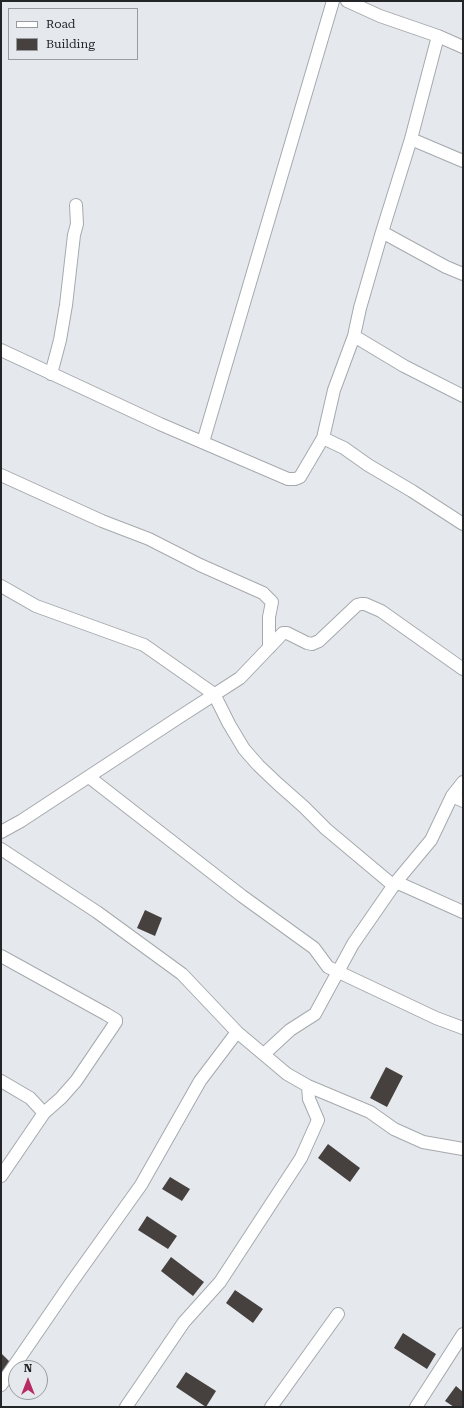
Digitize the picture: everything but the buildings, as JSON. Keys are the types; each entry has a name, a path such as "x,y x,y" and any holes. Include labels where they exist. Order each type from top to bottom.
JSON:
{"street":[{"path":"203,442 333,1"},
{"path":"347,1 380,16 438,36 463,47"},
{"path":"1,350 51,374 288,479 300,477 323,438 334,390 354,336 360,308 411,139 438,36"},
{"path":"411,139 463,161"},
{"path":"51,374 60,340 66,305 74,235 77,224 76,205"},
{"path":"382,232 446,267 463,274"},
{"path":"354,336 404,366 463,396"},
{"path":"323,438 344,448 368,465 463,524"},
{"path":"1,475 102,521 149,539 200,565 263,592 272,602 268,616 269,648"},
{"path":"1,586 36,606 144,645 214,694 244,749 258,765 304,806 326,829 395,884 463,912"},
{"path":"1,832 21,821 240,678 283,633 287,633 312,644 319,640 357,605 365,604 381,611 463,669"},
{"path":"89,777 242,896 314,948 328,967 436,1018 463,1028"},
{"path":"264,1054 290,1030 314,1014 353,944 395,884 431,840 452,796 463,782"},
{"path":"452,796 463,801"},
{"path":"1,849 97,912 182,974 237,1032 288,1074 308,1086 370,1112 394,1129 424,1142 463,1149"},
{"path":"1,956 116,1020 76,1081 61,1098 44,1113 1,1176"},
{"path":"1,1385 141,1185 200,1081 237,1032"},
{"path":"1,1081 30,1098 44,1113"},
{"path":"126,1407 184,1322 220,1282 301,1158 318,1120 309,1098 308,1086"},
{"path":"271,1407 338,1314"},
{"path":"416,1407 463,1334"}]}
